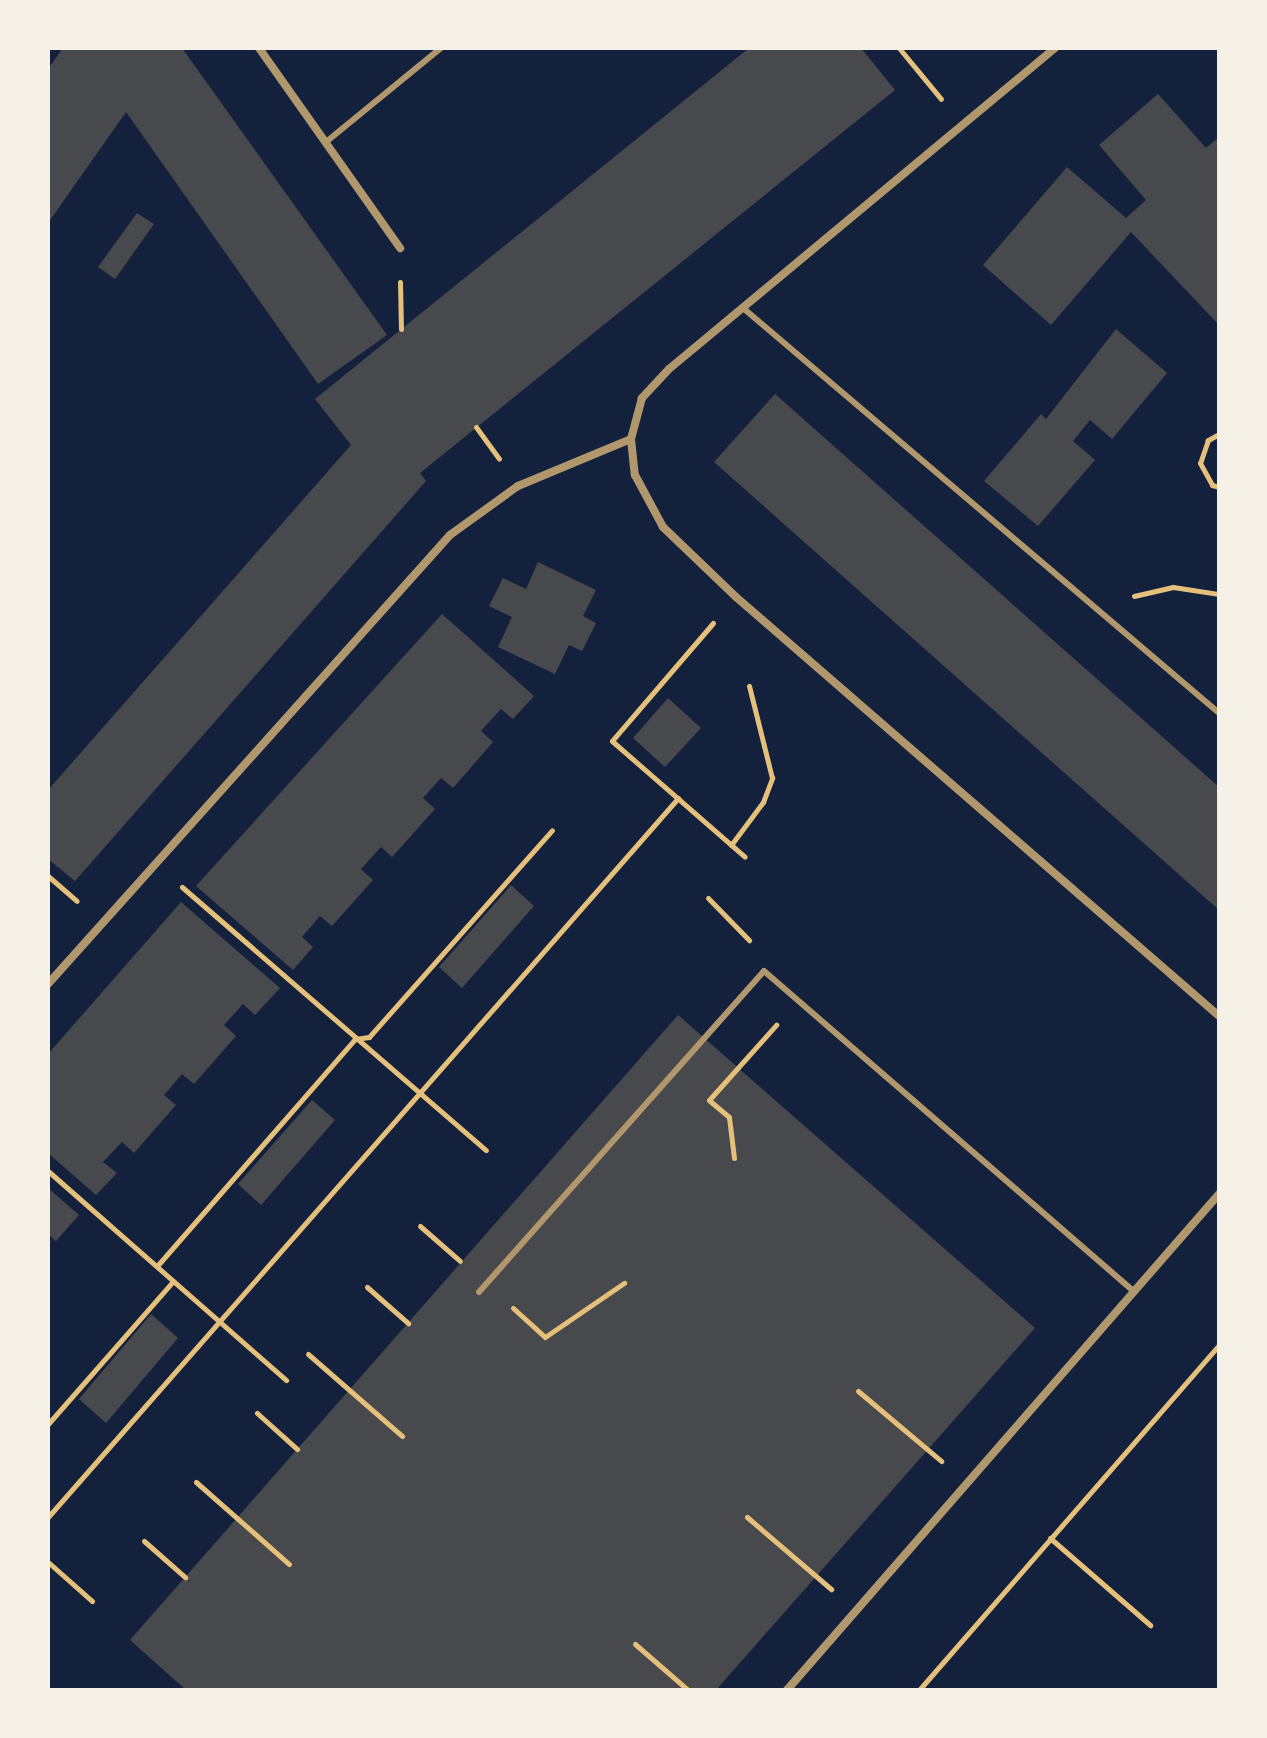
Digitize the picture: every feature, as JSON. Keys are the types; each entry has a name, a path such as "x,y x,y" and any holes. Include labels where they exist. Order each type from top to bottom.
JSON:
{"street":[{"path":"259,48 400,248"},
{"path":"1055,48 743,308 642,398 631,439 635,475 663,527 736,597 1219,1016"},
{"path":"48,984 450,535 518,486 631,439"},
{"path":"787,1690 1132,1290 1219,1194"}],"lane":[{"path":"326,142 441,48"},
{"path":"743,308 1219,713"},
{"path":"479,1292 764,971 1132,1290"}],"path":[{"path":"899,48 962,125"},
{"path":"400,248 401,329"},
{"path":"1219,434 1208,440 1200,463 1212,485 1219,487"},
{"path":"1105,615 1141,592 1173,587 1219,594"},
{"path":"736,597 612,741 745,857"},
{"path":"731,845 763,802 772,778 749,686"},
{"path":"48,1517 678,798"},
{"path":"157,1266 355,1039 369,1037 552,830"},
{"path":"154,863 486,1150"},
{"path":"708,898 746,932"},
{"path":"734,1158 729,1117 709,1100 798,1001"},
{"path":"48,1171 286,1380"},
{"path":"420,1226 462,1263"},
{"path":"48,1424 173,1281"},
{"path":"514,1309 545,1337 624,1283"},
{"path":"367,1287 408,1323"},
{"path":"919,1690 1219,1345"},
{"path":"308,1354 402,1436"},
{"path":"858,1391 928,1449"},
{"path":"257,1413 297,1449"},
{"path":"196,1482 289,1564"},
{"path":"747,1517 816,1576"},
{"path":"1050,1538 1150,1625"},
{"path":"144,1541 185,1577"},
{"path":"48,1562 92,1601"},
{"path":"635,1644 688,1690"}],"building":[{"path":"63,48 182,48 387,335 318,384 126,112 48,223 48,69"},
{"path":"749,48 861,48 895,90 420,473 426,481 75,881 48,859 48,790 351,445 315,399"},
{"path":"1158,94 1206,148 1219,137 1219,325 1131,232 1051,325 983,265 1067,167 1126,218 1146,200 1099,145"},
{"path":"137,213 154,224 115,279 98,267"},
{"path":"1116,329 1167,373 1112,439 1090,420 1073,441 1095,460 1038,526 984,481 1041,414 1046,419"},
{"path":"775,394 1219,787 1219,910 714,462"},
{"path":"538,562 596,590 583,616 596,623 582,651 569,645 555,674 498,647 512,617 489,606 503,578 526,589"},
{"path":"442,614 534,696 513,719 501,709 481,731 493,742 453,788 441,778 423,798 435,809 392,857 381,847 361,869 373,880 332,926 320,916 302,937 313,947 293,970 196,886"},
{"path":"668,698 701,728 665,767 633,738"},
{"path":"511,885 534,906 462,988 439,967"},
{"path":"181,902 280,988 255,1015 243,1004 224,1025 236,1036 194,1084 182,1074 164,1095 176,1105 134,1153 122,1142 103,1162 117,1173 96,1195 48,1153 48,1054"},
{"path":"678,1015 1035,1328 716,1690 186,1690 130,1640"},
{"path":"312,1100 335,1120 261,1205 238,1184"},
{"path":"48,1188 79,1215 56,1241 48,1234"},
{"path":"151,1314 178,1338 106,1423 79,1399"}]}
